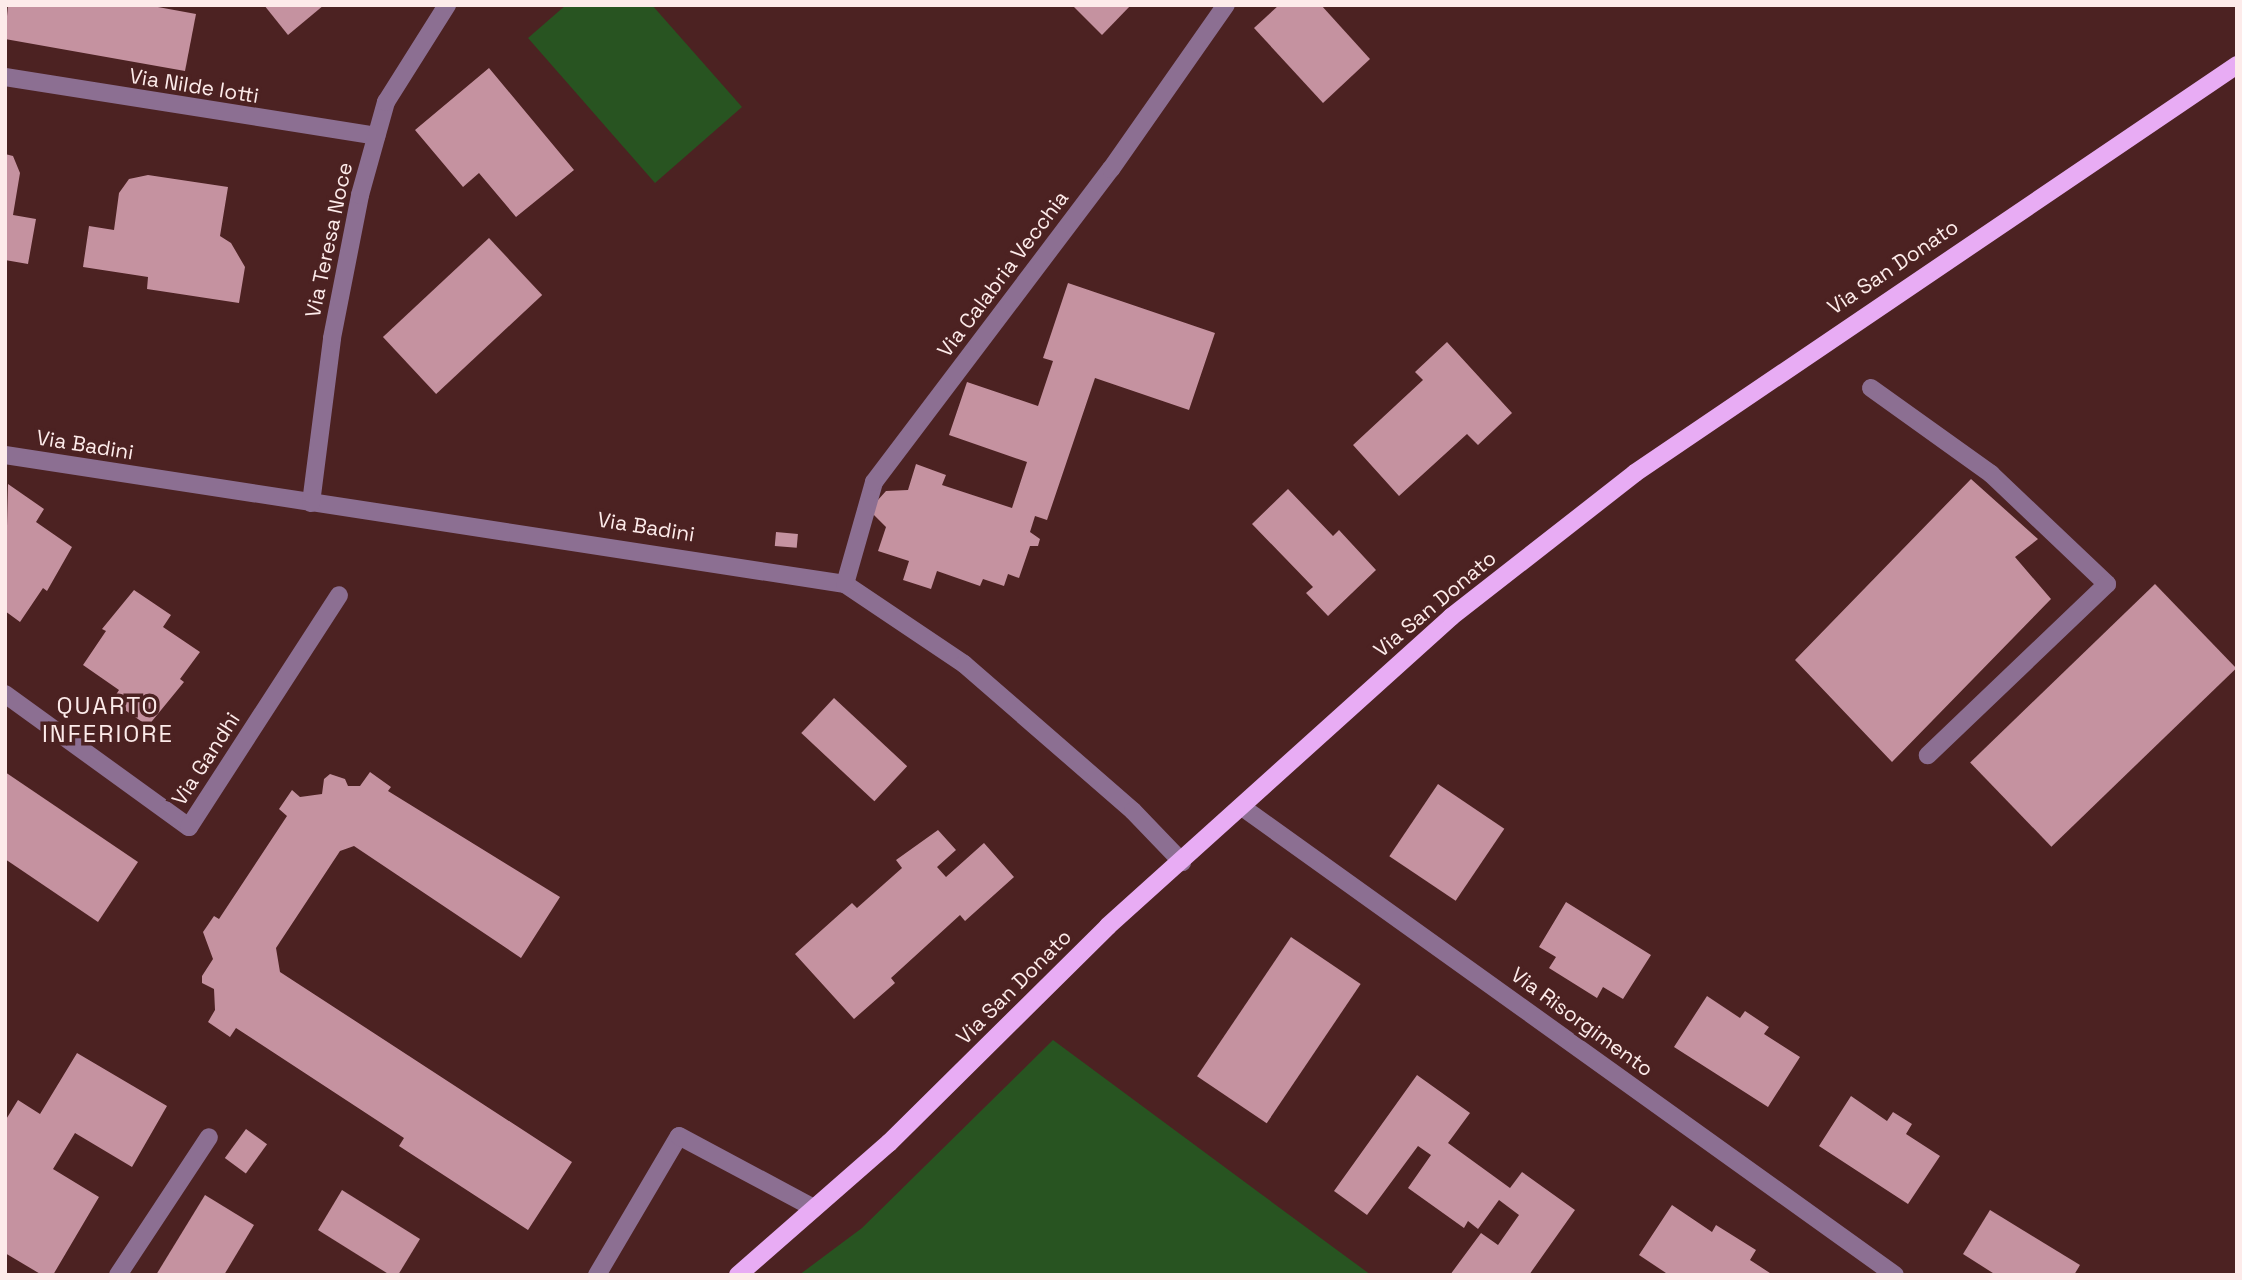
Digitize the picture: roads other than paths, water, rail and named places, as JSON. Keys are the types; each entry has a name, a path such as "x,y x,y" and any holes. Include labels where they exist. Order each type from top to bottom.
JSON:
{"main road":[{"name":"Via San Donato","path":"738,1275 889,1143 1108,926 1451,617 1635,473 2237,65"}],"street":[{"name":"Via Teresa Noce","path":"311,503 332,338 376,136 386,102 447,5"},
{"name":"Via Calabria Vecchia","path":"845,584 874,482 1111,169 1226,5"},
{"name":"Via Nilde Iotti","path":"5,77 376,136"},
{"path":"1871,388 1991,474 2107,584 1928,755"},
{"name":"Via Badini","path":"5,455 845,584 964,664 1150,827 1182,862"},
{"name":"Via Gandhi","path":"5,694 189,827 339,595"},
{"name":"Via Risorgimento","path":"1242,807 1895,1275"},
{"path":"597,1275 679,1136 814,1208"},
{"path":"118,1275 209,1137"}],"district":[{"name":"QUARTO INFERIORE","path":"108,720"}]}
